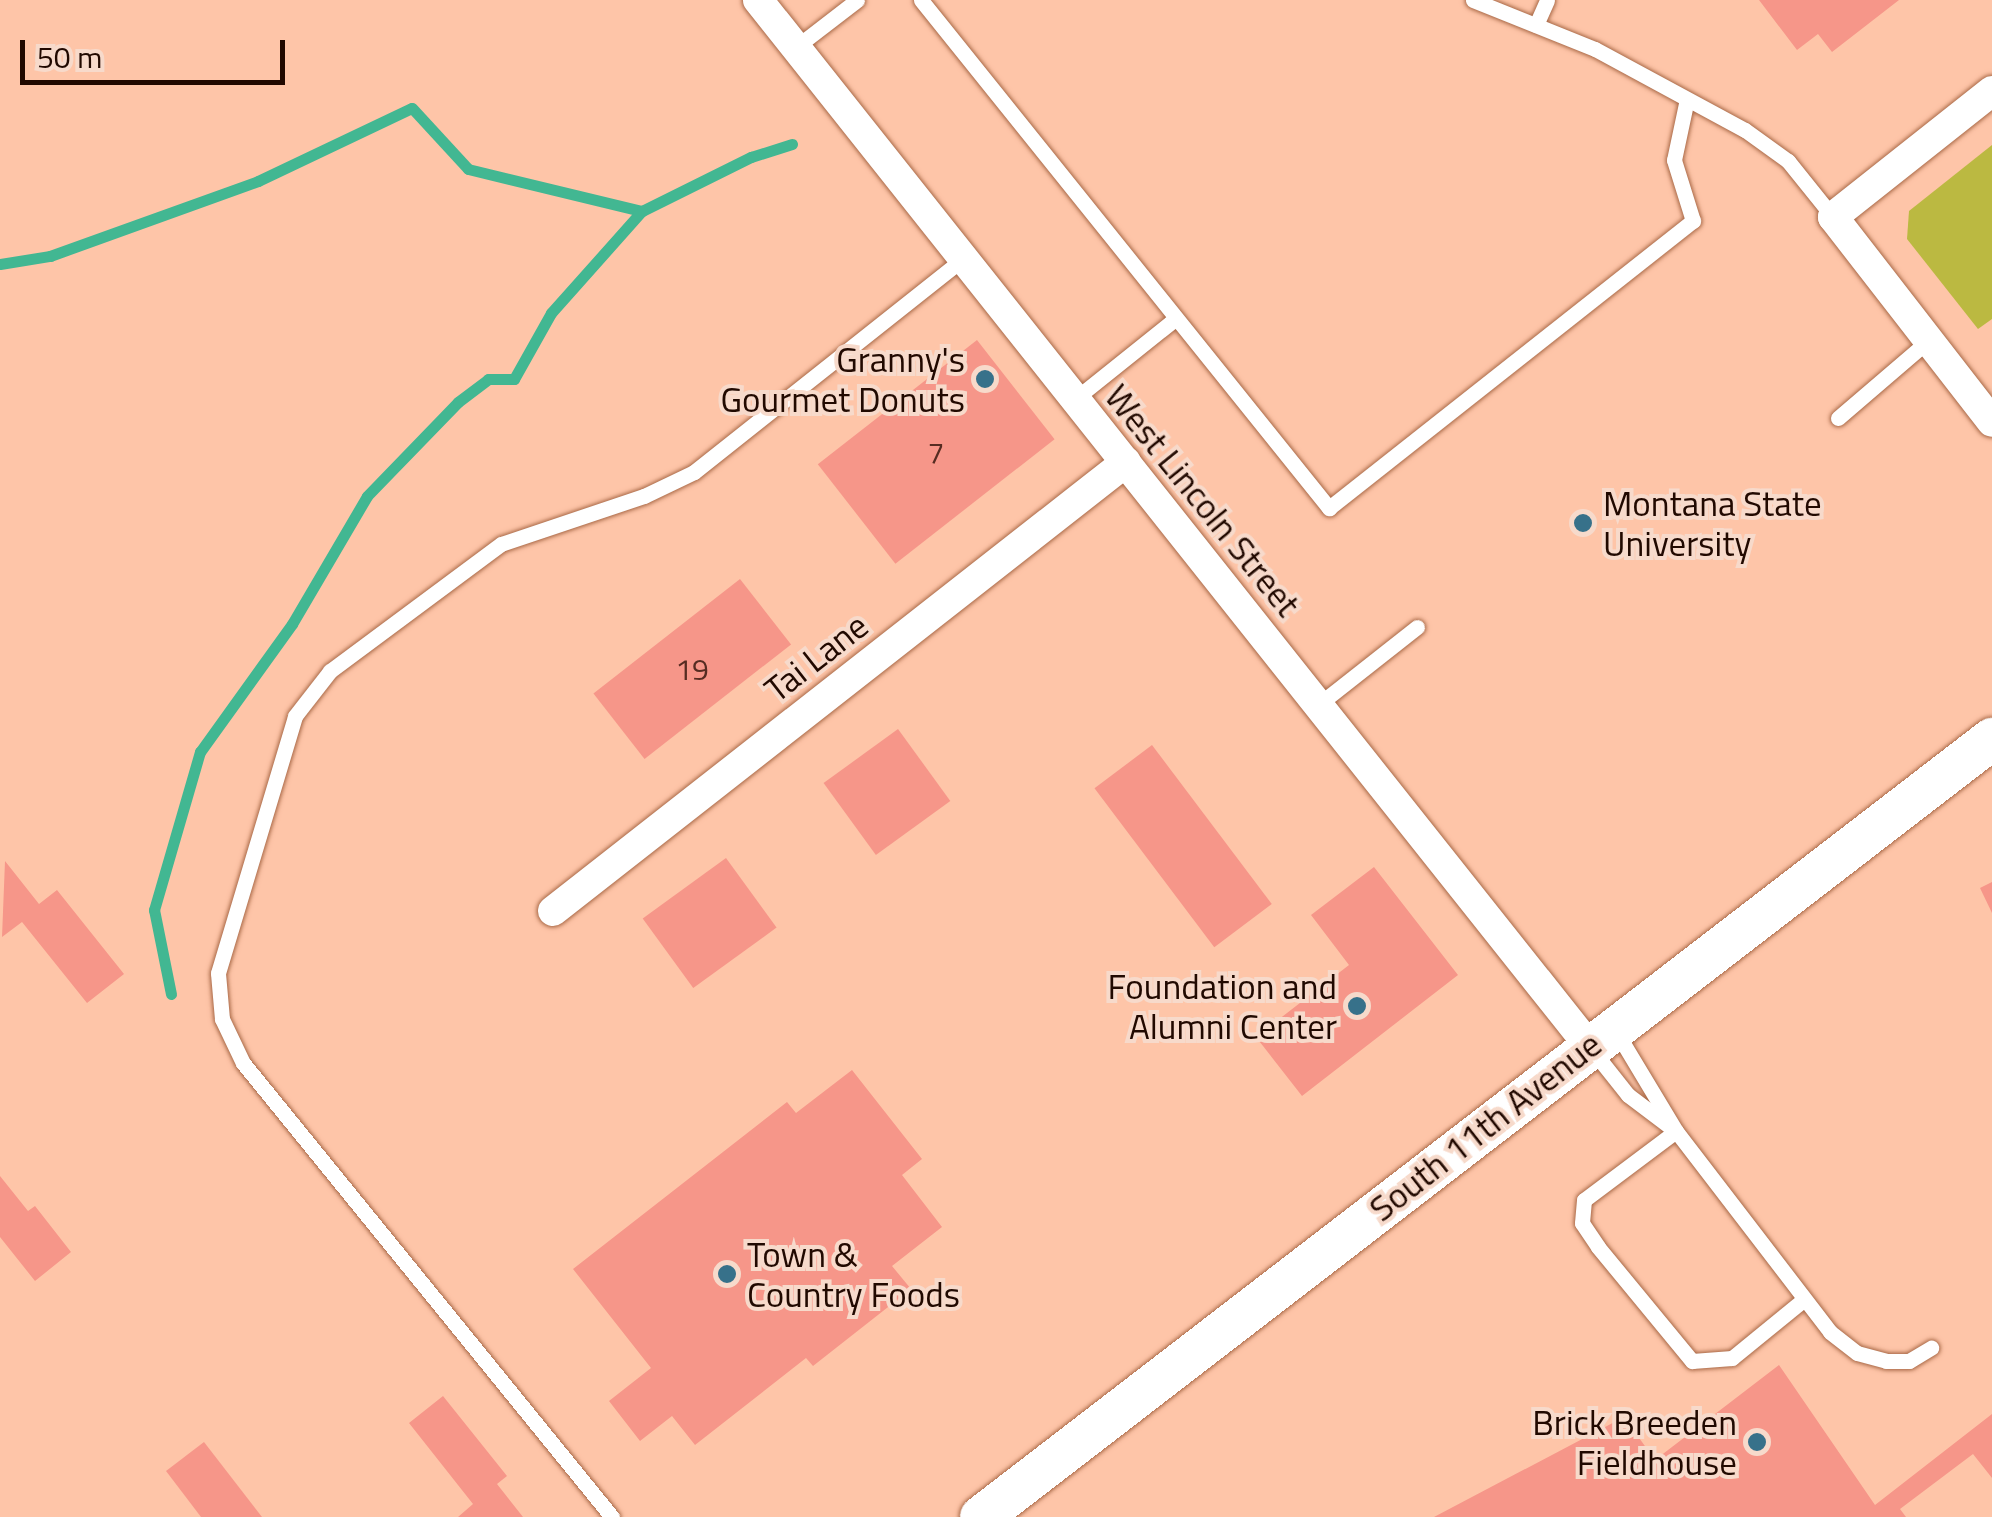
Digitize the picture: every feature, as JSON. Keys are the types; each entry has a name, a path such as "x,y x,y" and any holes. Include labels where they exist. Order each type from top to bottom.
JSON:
{"street":[{"name":"West Lincoln Street","path":"758,0 1318,705 1602,1037"},
{"path":"1992,90 1833,217 1992,422"},
{"name":"Tai Lane","path":"553,911 1126,462"},
{"name":"South 11th Avenue","path":"981,1517 1992,738"}],"lane":[{"path":"796,47 857,0"},
{"path":"922,0 1330,508 1693,221 1674,160 1687,99"},
{"path":"1473,0 1536,25 1687,99 1788,160 1833,217"},
{"path":"1536,25 1548,0"},
{"path":"612,1517 242,1063 222,1019 218,973 294,716 330,671 501,544 644,496 694,472 964,258"},
{"path":"1075,400 1176,318"},
{"path":"1838,418 1929,340"},
{"path":"1318,705 1417,627"},
{"path":"1602,1037 1628,1095 1676,1131"},
{"path":"1602,1037 1803,1300 1857,1353 1909,1362 1931,1348"},
{"path":"1676,1131 1584,1200 1582,1223 1598,1247 1692,1362 1732,1358 1803,1300"}],"shaded area":[{"path":"1992,145 1992,319 1978,329 1907,239 1909,211"}],"building":[{"path":"1759,0 1899,0 1832,52 1818,34 1797,50"},
{"path":"977,340 1055,439 895,564 818,464"},
{"path":"740,579 791,644 645,759 593,694"},
{"path":"898,729 950,801 876,855 824,783"},
{"path":"1152,745 1272,904 1214,947 1094,788"},
{"path":"726,858 777,928 693,988 643,919"},
{"path":"5,861 39,904 57,890 124,974 87,1003 22,922 2,937"},
{"name":"Foundation and Alumni Center","path":"1374,867 1458,975 1302,1096 1256,1037 1349,965 1311,915"},
{"path":"1992,882 1992,913 1980,888"},
{"path":"852,1070 922,1159 902,1175 942,1227 892,1266 911,1289 813,1366 806,1358 695,1445 672,1416 640,1441 609,1401 651,1368 573,1269 787,1102 796,1113"},
{"path":"0,1176 28,1211 35,1206 71,1252 35,1281 0,1237"},
{"name":"Brick Breeden Fieldhouse","path":"1779,1365 1875,1505 1992,1414 1992,1478 1973,1454 1900,1509 1906,1517 1434,1517 1624,1417 1655,1460"},
{"path":"443,1396 507,1476 497,1484 523,1517 458,1517 473,1504 409,1423"},
{"path":"204,1442 262,1517 201,1517 166,1471"}],"waterway":[{"path":"0,264 50,256 258,181 412,108 468,169 642,211 751,157 792,144"},
{"path":"171,994 154,910 200,752 292,624 367,496 458,402 488,379 514,379 551,313 642,211"}],"place":[{"name":"Granny's Gourmet Donuts","path":"985,379"},
{"name":"Montana State University","path":"1583,523"},
{"name":"Foundation and Alumni Center","path":"1357,1006"},
{"name":"Town & Country Foods","path":"727,1274"},
{"name":"Brick Breeden Fieldhouse","path":"1757,1442"}]}
